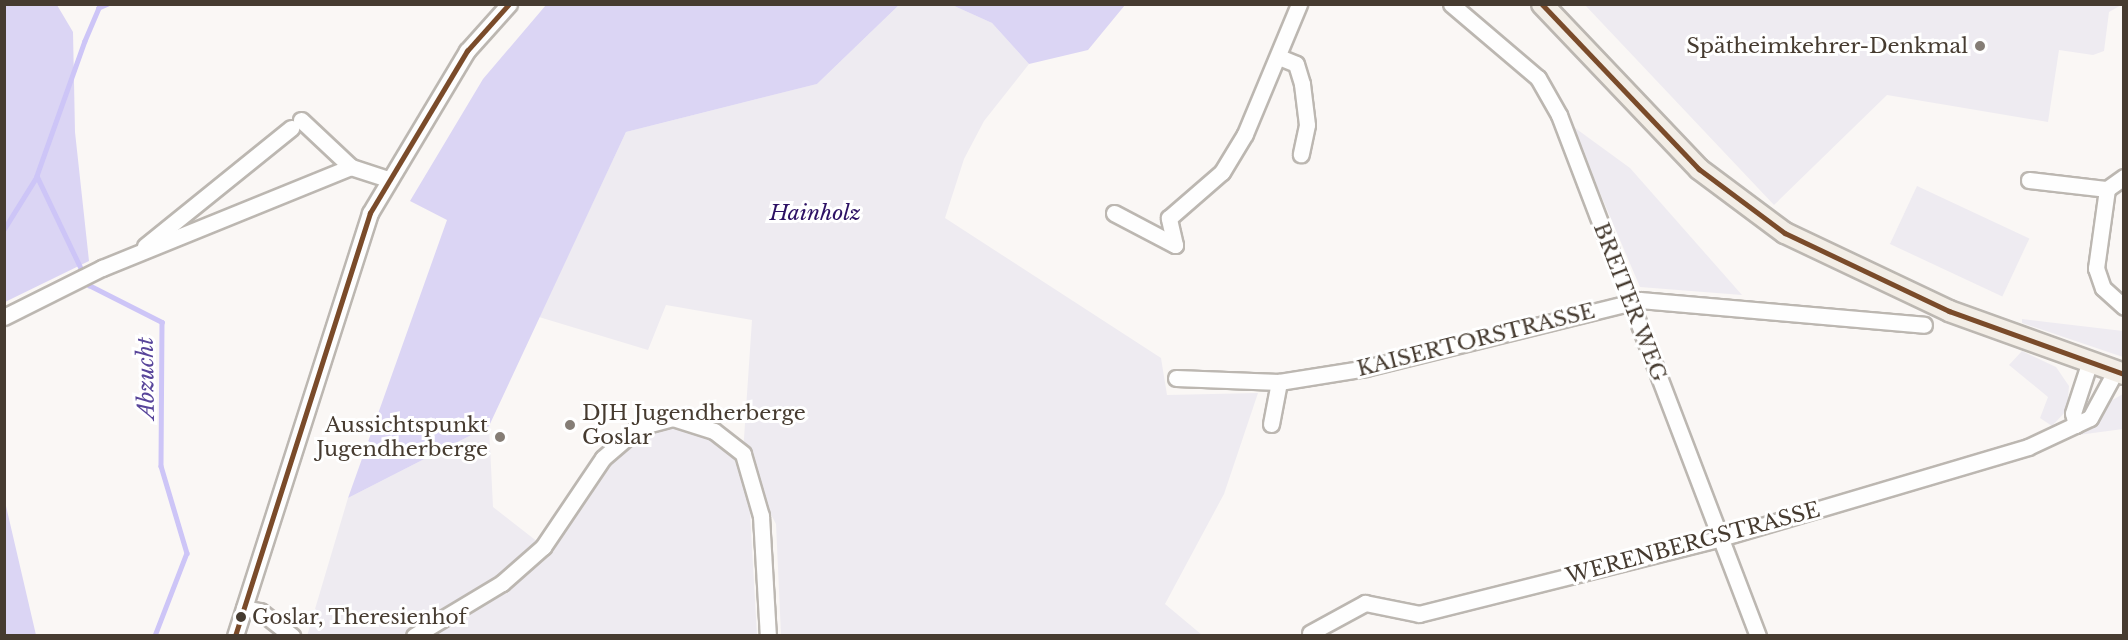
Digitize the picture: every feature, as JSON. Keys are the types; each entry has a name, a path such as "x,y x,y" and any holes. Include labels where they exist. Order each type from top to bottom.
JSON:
{"main road":[{"path":"1542,4 1699,169 1785,233 1949,310 2089,364 2119,373"}],"street":[{"path":"235,636 302,415 370,213 388,178 467,51 509,4"},
{"path":"1114,213 1175,245 1169,218 1222,172 1279,57 1299,4"},
{"name":"BREITER WEG","path":"1451,4 1542,86 1629,302 1758,636"},
{"path":"1279,57 1296,64 1302,84 1306,125 1301,154"},
{"path":"131,257 296,124 351,167 388,178"},
{"path":"4,317 73,285 102,268 351,167"},
{"path":"2029,180 2107,189 2124,177"},
{"path":"2107,189 2096,268 2103,288 2124,307"},
{"name":"KAISERTORSTRASSE","path":"1176,378 1279,382 1366,368 1629,302 1758,307 1924,325"},
{"path":"2076,425 2073,413 2089,364"},
{"name":"WERENBERGSTRASSE","path":"1310,633 1365,603 1419,614 1721,538 2028,447 2090,418 2119,373"},
{"path":"1271,424 1279,382"},
{"path":"414,636 502,583 543,547 603,458 639,427 673,418 714,432 742,454 762,516 768,636"},
{"path":"244,608 280,623 292,636"}],"green space":[{"path":"2123,4 2109,12 2104,51 2093,55 2059,50 2048,122 1887,95 1774,205 1585,5"},
{"name":"Hainholz","path":"899,5 952,5 992,23 1029,64 984,121 964,159 945,218 1161,358 1167,395 1258,393 1224,494 1165,604 1202,635 781,635 776,524 754,482 750,513 757,635 307,636 348,498 489,426 493,507 543,546 603,458 639,427 673,418 743,453 752,320 666,305 648,350 539,317 626,132 817,84"},
{"path":"1571,125 1630,168 1742,295 1640,287"},
{"path":"1917,186 2029,238 2002,296 1890,244"},
{"path":"2022,319 2123,331 2123,357 2022,323"},
{"path":"2022,351 2056,367 2069,386 2067,410 2052,426 2040,418 2048,397 2009,365"},
{"path":"2123,394 2123,429 2078,435 2109,402"}],"shaded area":[{"path":"5,4 57,5 73,32 75,132 89,261 5,302"},
{"path":"546,5 899,5 817,84 626,132 489,426 348,498 447,220 410,201 483,79"},
{"path":"952,5 1125,5 1088,50 1029,64 992,23"},
{"path":"5,501 6,506 36,635 5,635"}],"waterway":[{"name":"Abzucht","path":"108,4 99,8 85,41 37,176 89,285 162,322 161,466 187,553 155,636"},
{"path":"4,229 37,176"}],"transit line":[{"path":"235,636 370,213 467,51 509,4"},
{"path":"1542,4 1699,169 1785,233 1949,311 2124,374"}],"place":[{"name":"Spätheimkehrer-Denkmal","path":"1980,46"},
{"name":"DJH Jugendherberge Goslar","path":"570,425"},
{"name":"Aussichtspunkt Jugendherberge","path":"500,437"},
{"name":"Goslar, Theresienhof","path":"241,617"}]}
